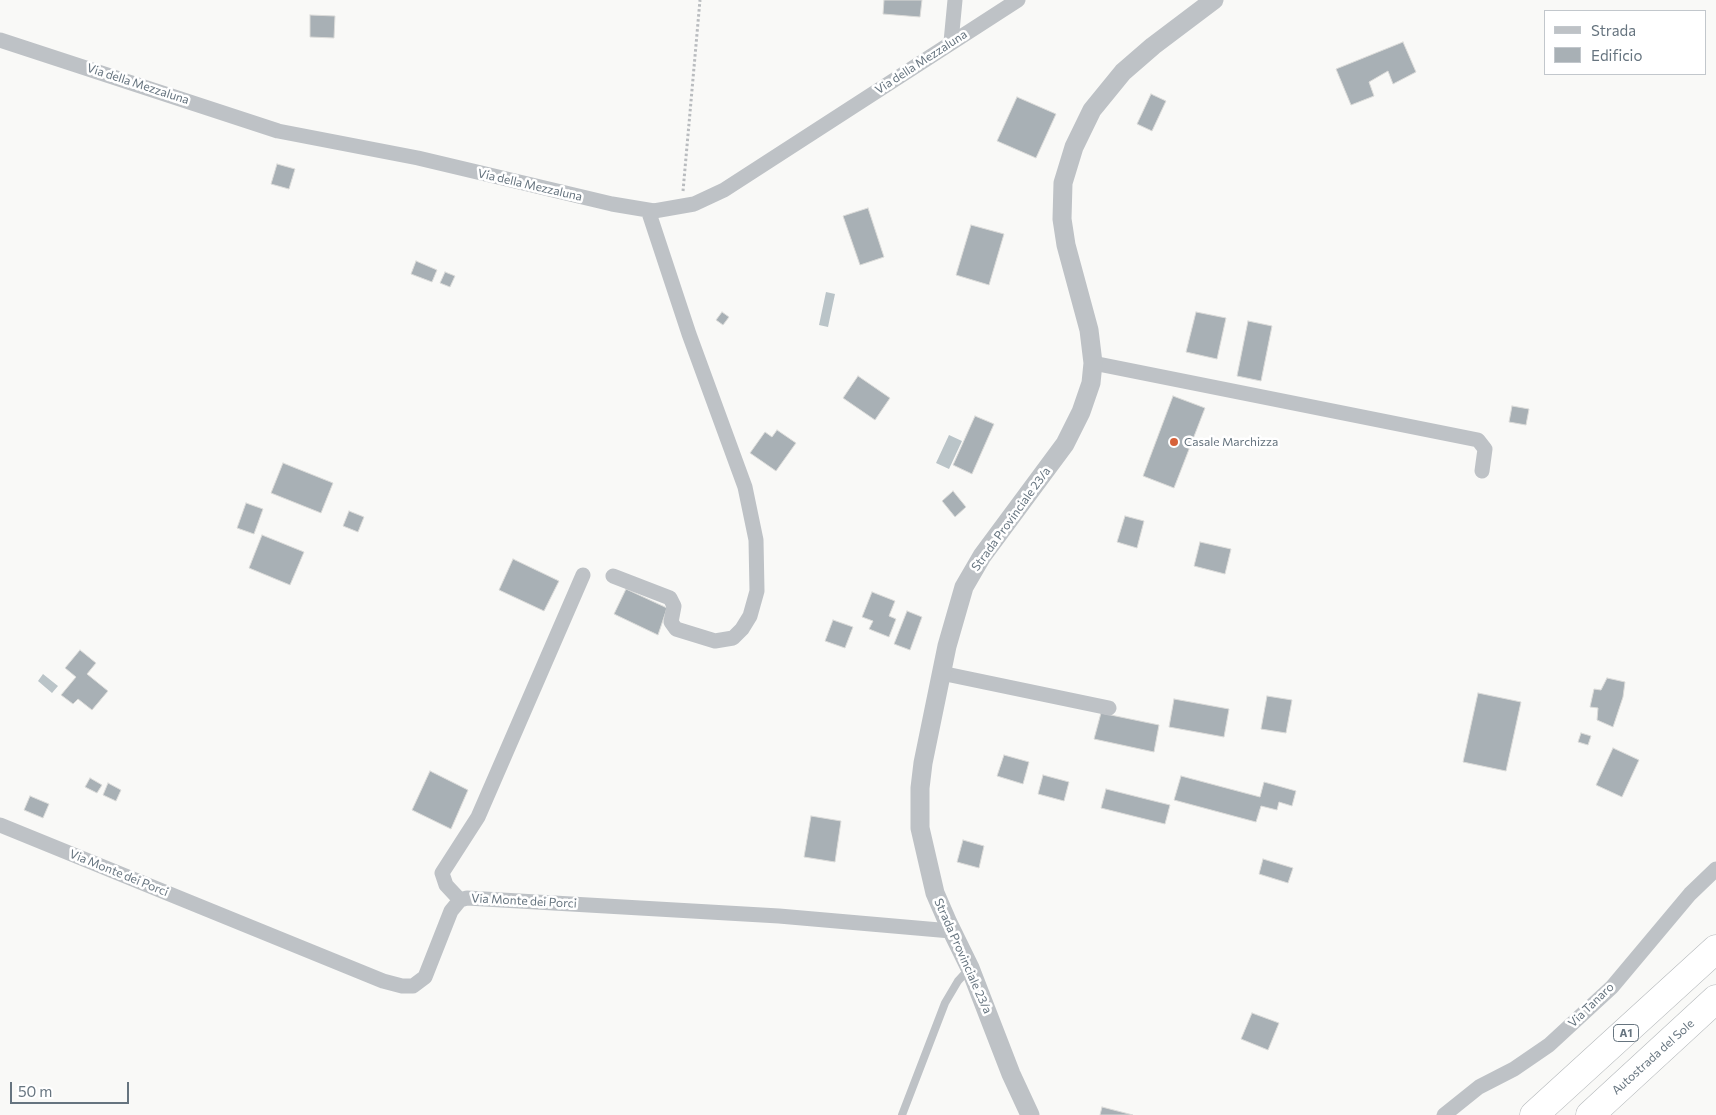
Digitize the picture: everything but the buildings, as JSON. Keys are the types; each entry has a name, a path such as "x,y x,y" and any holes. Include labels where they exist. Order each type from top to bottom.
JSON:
{"highway":[{"name":"A1","path":"1534,1115 1716,949"},
{"name":"Autostrada del Sole","path":"1590,1115 1716,999"}],"street":[{"path":"952,42 955,0"},
{"name":"Via della Mezzaluna","path":"0,40 278,130 418,158 594,200 648,210 682,207 711,197 751,174 1018,0"},
{"name":"Strada Provinciale 23/a","path":"1030,1115 1011,1074 970,968 951,931 931,878 922,842 919,816 923,762 957,606 968,578 1070,435 1086,403 1093,363 1089,330 1066,245 1062,219 1062,192 1071,156 1092,110 1113,82 1152,46 1214,0"},
{"path":"613,576 670,598 674,606 671,622 676,629 715,641 733,638 742,629 750,616 757,591 756,540 745,487 689,334 648,210"},
{"path":"1093,363 1478,440 1485,449 1482,471"},
{"path":"460,900 444,881 443,869 468,836 478,817 582,575"},
{"path":"941,673 1110,708"},
{"name":"Via Monte dei Porci","path":"0,825 383,981 402,986 413,986 425,977 452,911 460,900 482,897 778,916 951,931"},
{"name":"Via Tanaro","path":"1444,1115 1479,1087 1514,1069 1549,1045 1612,987 1690,894 1716,869"}],"lane":[{"path":"902,1115 945,1003 958,982 970,968"}],"path":[{"path":"682,207 700,0"}],"shaded area":[{"path":"826,292 835,294 828,327 819,325"},
{"path":"949,435 962,441 949,469 936,463"},
{"path":"43,674 58,686 52,693 38,681"}],"place":[{"name":"Casale Marchizza","path":"1174,442"}]}
